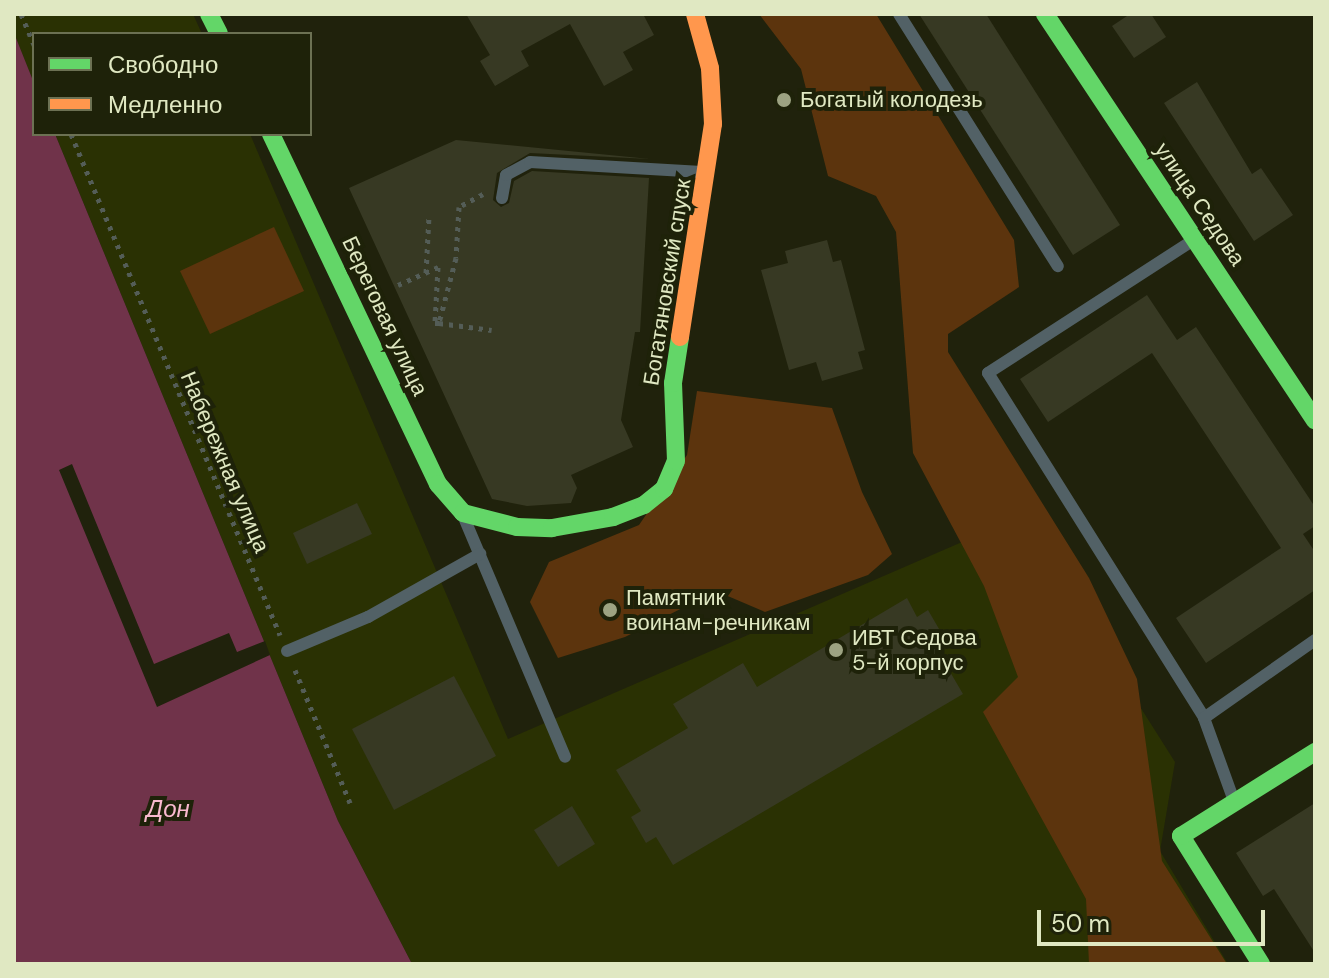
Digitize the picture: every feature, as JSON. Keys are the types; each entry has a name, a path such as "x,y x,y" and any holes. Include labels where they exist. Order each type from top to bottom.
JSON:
{"street":[{"path":"209,14 218,32"},
{"name":"Богатяновский спуск","path":"463,513 517,527 552,528 613,517 644,505 664,489 676,461 673,383 713,124 710,68 695,14"},
{"name":"улица Седова","path":"1045,14 1315,420"},
{"name":"Береговая улица","path":"272,136 438,484 463,513"},
{"path":"1261,964 1181,836 1315,752"}],"lane":[{"path":"899,14 1058,266"},
{"path":"502,191 513,167 530,162 708,172"},
{"path":"1194,239 988,373 1204,718 1234,802"},
{"path":"463,513 565,757"},
{"path":"287,651 368,617 480,554"},
{"path":"1204,718 1315,640"}],"path":[{"path":"21,14 32,40"},
{"name":"Набережная улица","path":"72,136 350,803"},
{"path":"439,323 456,258 459,207 502,191"},
{"path":"426,273 429,216"},
{"path":"398,285 438,267 435,323 492,330"}],"shaded area":[{"path":"14,14 193,14 201,32 32,32 32,78 14,33"},
{"path":"759,14 876,14 1014,240 1019,287 948,334 948,352 1089,578 1137,679 1162,861 1227,964 1089,964 1086,899 983,712 1018,677 984,586 913,453 896,232 876,196 828,176 801,69"},
{"path":"56,136 251,136 508,739 1020,517 1175,762 1160,851 1228,964 412,964 338,821"},
{"path":"274,227 304,291 210,334 180,271"},
{"path":"697,391 832,408 862,492 892,554 868,575 765,612 716,591 625,637 558,658 530,602 549,562 639,525 687,455"}],"water":[{"name":"Дон","path":"14,33 32,78 32,136 56,136 338,821 412,964 14,964"}],"pier":[{"path":"72,464 154,664 229,633 237,652 265,641 270,655 157,707 59,470"}],"building":[{"path":"466,14 643,14 654,35 623,52 633,70 604,86 570,24 521,51 529,66 495,86 480,61 490,55"},
{"path":"919,14 986,14 1120,225 1073,255"},
{"path":"1130,14 1151,14 1166,37 1134,58 1112,26"},
{"path":"1197,82 1252,174 1261,168 1293,215 1254,241 1164,103"},
{"path":"456,140 650,159 530,153 497,173 493,200 501,207 509,203 514,181 532,171 649,178 640,332 635,332 621,420 633,447 571,475 577,488 571,503 527,506 492,499 349,188"},
{"path":"827,240 833,262 841,260 865,350 858,352 863,369 822,381 816,362 789,370 761,270 788,263 785,251"},
{"path":"1147,295 1177,340 1196,327 1315,507 1315,526 1303,534 1315,552 1315,590 1206,663 1176,618 1281,548 1152,353 1048,422 1020,379"},
{"path":"357,503 372,534 307,564 293,533"},
{"path":"907,598 917,617 928,610 949,646 939,653 963,694 673,865 656,837 646,843 631,817 641,811 616,770 688,728 673,704 743,663 757,687"},
{"path":"454,676 496,756 394,810 352,729"},
{"path":"1315,803 1315,953 1274,889 1263,896 1236,853"},
{"path":"572,806 595,844 558,867 534,830"}],"traffic: fast":[{"path":"209,14 218,32"},
{"path":"1045,14 1315,420"},
{"path":"272,136 438,484 463,513 517,527 552,528 613,517 644,505 664,489 676,461 673,383 680,337"},
{"path":"1261,964 1181,836 1315,752"}],"traffic: slow":[{"path":"680,337 713,124 710,68 695,14"}],"place":[{"name":"Богатый колодезь","path":"784,100"},
{"name":"Памятник воинам-речникам","path":"610,610"},
{"name":"ИВТ Седова 5-й корпус","path":"836,650"}]}
